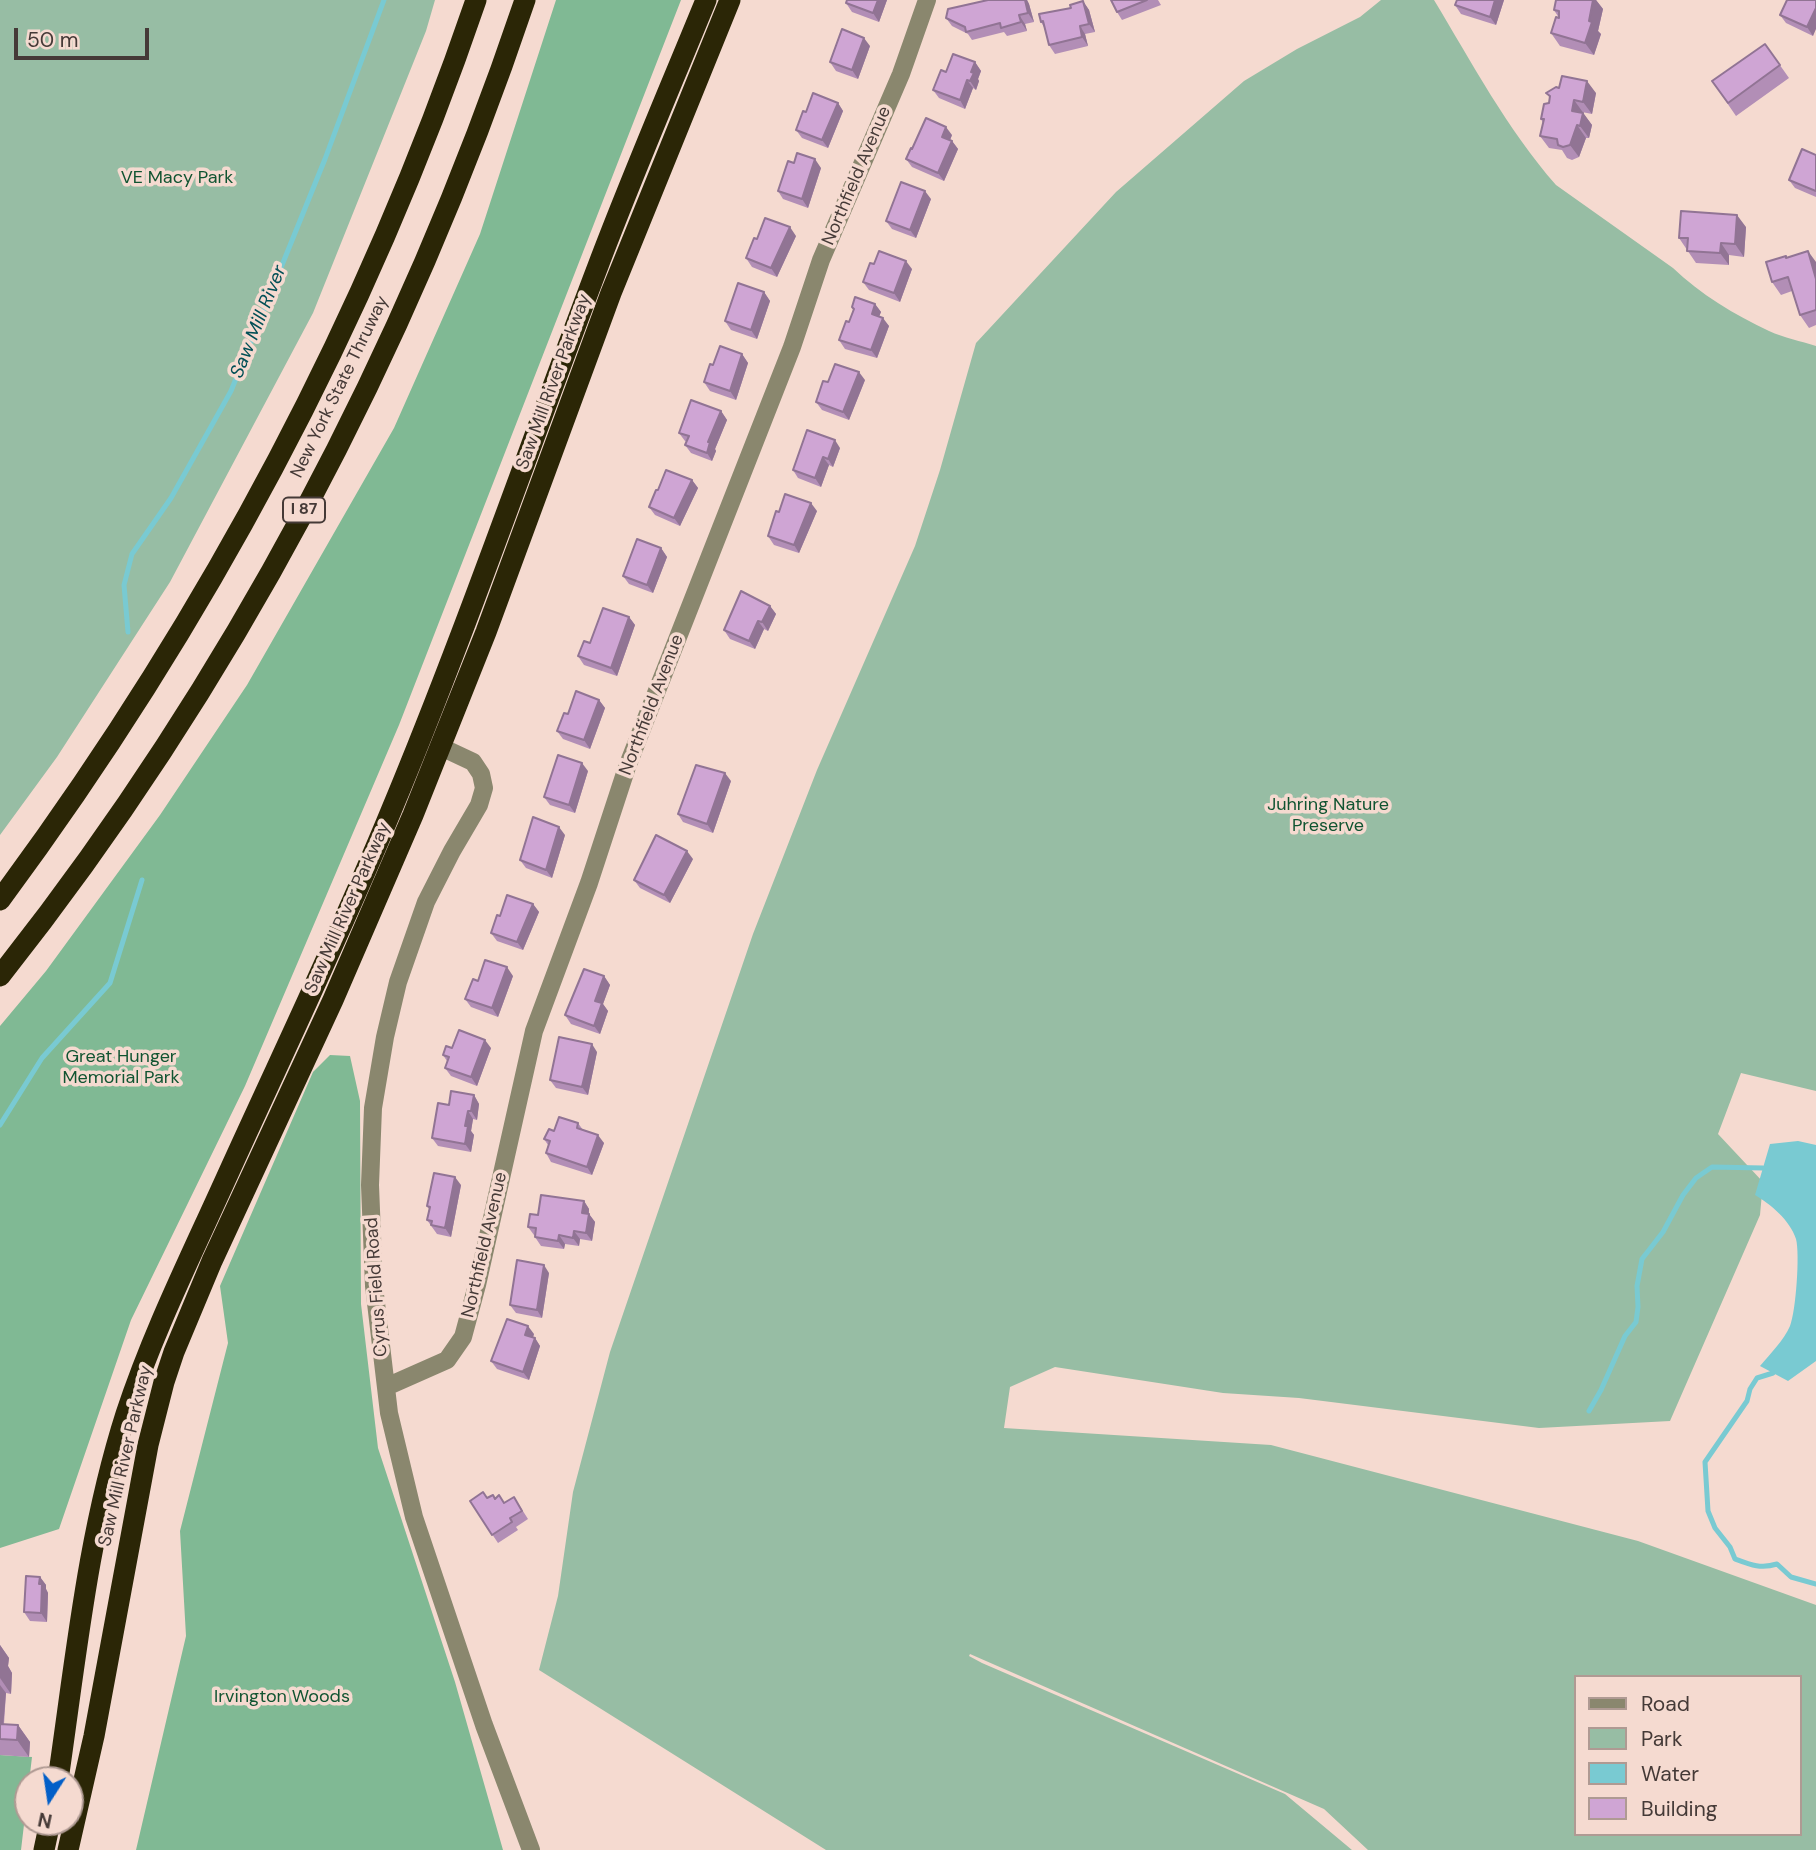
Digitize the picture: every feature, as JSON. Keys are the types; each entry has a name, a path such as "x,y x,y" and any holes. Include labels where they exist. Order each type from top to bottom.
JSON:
{"highway":[{"name":"New York State Thruway","path":"0,900 89,775 154,677 216,572 291,435 350,315 397,209 476,0"},
{"name":"New York State Thruway","path":"0,976 96,848 148,771 212,670 305,509 365,391 421,271 471,149 525,0"},
{"name":"Saw Mill River Parkway","path":"60,1766 74,1659 98,1525 113,1460 134,1391 174,1293 338,932 416,751 600,261 706,0"},
{"name":"Saw Mill River Parkway","path":"68,1850 94,1736 141,1478 164,1382 199,1290 357,946 441,747 510,570 611,293 730,0"}],"street":[{"name":"Northfield Avenue","path":"386,1387 447,1360 463,1337 534,1031 589,883 628,767 792,347 821,260 901,74 927,0"},
{"name":"Cyrus Field Road","path":"441,747 473,762 481,774 484,788 479,805 435,884 410,944 385,1037 373,1108 370,1185 374,1286 389,1413 414,1517 484,1725 531,1850"}],"green space":[{"name":"VE Macy Park","path":"0,0 435,0 426,31 313,313 170,582 57,757 0,835"},
{"name":"Great Hunger Memorial Park","path":"556,0 681,0 399,725 245,1086 131,1320 59,1529 0,1548 0,1026 46,971 160,815 247,685 394,428 480,234"},
{"name":"Juhring Nature Preserve","path":"1381,0 1434,0 1506,118 1556,185 1718,303 1769,331 1816,346 1816,1091 1741,1073 1718,1134 1763,1182 1760,1215 1670,1421 1539,1428 1299,1398 1223,1393 1055,1367 1010,1387 1004,1428 1271,1445 1638,1541 1816,1605 1816,1850 1368,1850 1324,1809 970,1654 969,1656 982,1663 1285,1794 1352,1850 826,1850 539,1670 558,1596 573,1492 610,1352 753,934 817,770 915,546 976,343 1116,192 1244,81 1297,49 1360,17"},
{"name":"Irvington Woods","path":"330,1055 350,1056 360,1101 361,1304 378,1448 455,1682 503,1850 136,1850 186,1636 180,1531 228,1343 220,1286 313,1072"},
{"path":"0,1755 32,1757 31,1766 14,1766 14,1836 23,1836 21,1850 0,1850"}],"water":[{"path":"1798,1141 1816,1145 1816,1361 1788,1381 1760,1366 1784,1336 1792,1319 1796,1296 1796,1239 1784,1219 1755,1195 1770,1144"}],"building":[{"path":"847,0 878,0 873,13 846,3"},
{"path":"988,0 1025,0 1028,13 1019,15 1021,22 1001,28 1000,23 966,32 965,27 946,18 948,9"},
{"path":"1111,0 1147,0 1117,12"},
{"path":"1457,0 1495,0 1490,17 1455,5"},
{"path":"1556,0 1593,0 1589,21 1592,22 1585,43 1551,33 1556,17 1559,18 1559,11 1554,10"},
{"path":"1787,0 1816,0 1816,8 1807,27 1780,15"},
{"path":"1083,1 1089,24 1080,26 1082,37 1049,45 1039,14 1071,8 1070,5"},
{"path":"842,29 864,38 852,70 830,62"},
{"path":"1765,44 1780,65 1728,103 1712,81"},
{"path":"953,54 975,62 971,72 974,73 970,81 967,80 960,100 933,90 941,70 946,72"},
{"path":"1562,76 1587,81 1583,102 1574,100 1572,111 1583,113 1580,126 1577,125 1570,145 1563,147 1558,145 1557,139 1540,136 1544,104 1549,103 1550,96 1546,93 1559,88"},
{"path":"813,93 838,103 822,140 796,130"},
{"path":"926,118 946,127 942,137 952,141 938,173 906,159"},
{"path":"1802,149 1816,155 1816,191 1789,180"},
{"path":"797,153 815,159 802,199 778,191 788,161 794,163"},
{"path":"901,182 925,191 910,230 886,221"},
{"path":"1681,211 1737,215 1735,244 1721,243 1720,253 1687,251 1688,238 1679,238"},
{"path":"765,218 790,227 771,268 746,258"},
{"path":"879,251 906,261 894,293 863,282 870,263 874,264"},
{"path":"1808,251 1816,279 1816,310 1800,315 1788,277 1772,282 1766,262"},
{"path":"738,283 764,292 751,330 725,321"},
{"path":"855,297 875,304 872,314 883,318 871,350 839,340 854,309 852,307"},
{"path":"720,346 742,354 730,391 704,382"},
{"path":"835,364 859,372 843,412 816,402 823,381 828,382"},
{"path":"691,400 721,411 708,442 707,453 685,445 689,436 679,433"},
{"path":"807,430 835,440 828,459 823,457 815,478 793,470"},
{"path":"666,470 692,480 674,518 649,507"},
{"path":"785,494 811,503 794,545 768,536"},
{"path":"637,539 661,548 647,585 623,576"},
{"path":"741,591 770,606 762,622 758,621 749,641 724,630"},
{"path":"603,608 629,617 611,668 578,656 584,641 590,643"},
{"path":"576,691 599,700 584,740 557,731 564,713 568,714"},
{"path":"558,755 582,763 569,805 544,797"},
{"path":"696,765 725,773 707,824 678,814"},
{"path":"533,817 559,827 546,870 520,860"},
{"path":"656,835 687,851 664,895 634,880"},
{"path":"507,895 533,904 517,942 491,933"},
{"path":"485,960 507,967 492,1008 465,999 473,979 478,981"},
{"path":"584,969 604,976 595,1001 602,1003 594,1026 565,1015"},
{"path":"459,1030 485,1040 471,1077 445,1068 449,1057 443,1055 446,1046 452,1048"},
{"path":"559,1037 592,1044 582,1087 550,1080"},
{"path":"451,1091 474,1095 465,1126 468,1126 465,1144 432,1138 438,1103 449,1105"},
{"path":"559,1117 578,1123 577,1128 598,1135 587,1167 546,1153 550,1141 544,1139 549,1129 554,1131"},
{"path":"434,1173 455,1177 445,1228 431,1225 432,1221 427,1220"},
{"path":"541,1195 584,1201 582,1213 589,1214 586,1233 574,1231 573,1238 559,1235 558,1241 535,1237 536,1228 528,1227 530,1214 538,1215"},
{"path":"517,1260 544,1265 537,1310 510,1305"},
{"path":"507,1319 528,1326 525,1335 535,1338 523,1372 491,1361"},
{"path":"483,1492 487,1498 493,1495 495,1499 499,1495 504,1503 514,1497 522,1511 510,1518 512,1522 492,1535 470,1501"},
{"path":"26,1576 40,1577 41,1613 24,1612"},
{"path":"0,1724 18,1725 17,1740 0,1739"}],"waterway":[{"name":"Saw Mill River","path":"128,632 124,585 132,554 171,498 231,391 325,159 384,0"},
{"name":"Saw Mill River","path":"0,1125 42,1058 110,983 142,880"},
{"path":"1589,1411 1625,1336 1636,1322 1637,1286 1642,1259 1663,1232 1683,1195 1696,1178 1712,1167 1763,1168"},
{"path":"1773,1373 1757,1378 1747,1401 1705,1462 1708,1511 1715,1528 1730,1547 1735,1559 1756,1566 1777,1564 1791,1577 1816,1584"}]}
